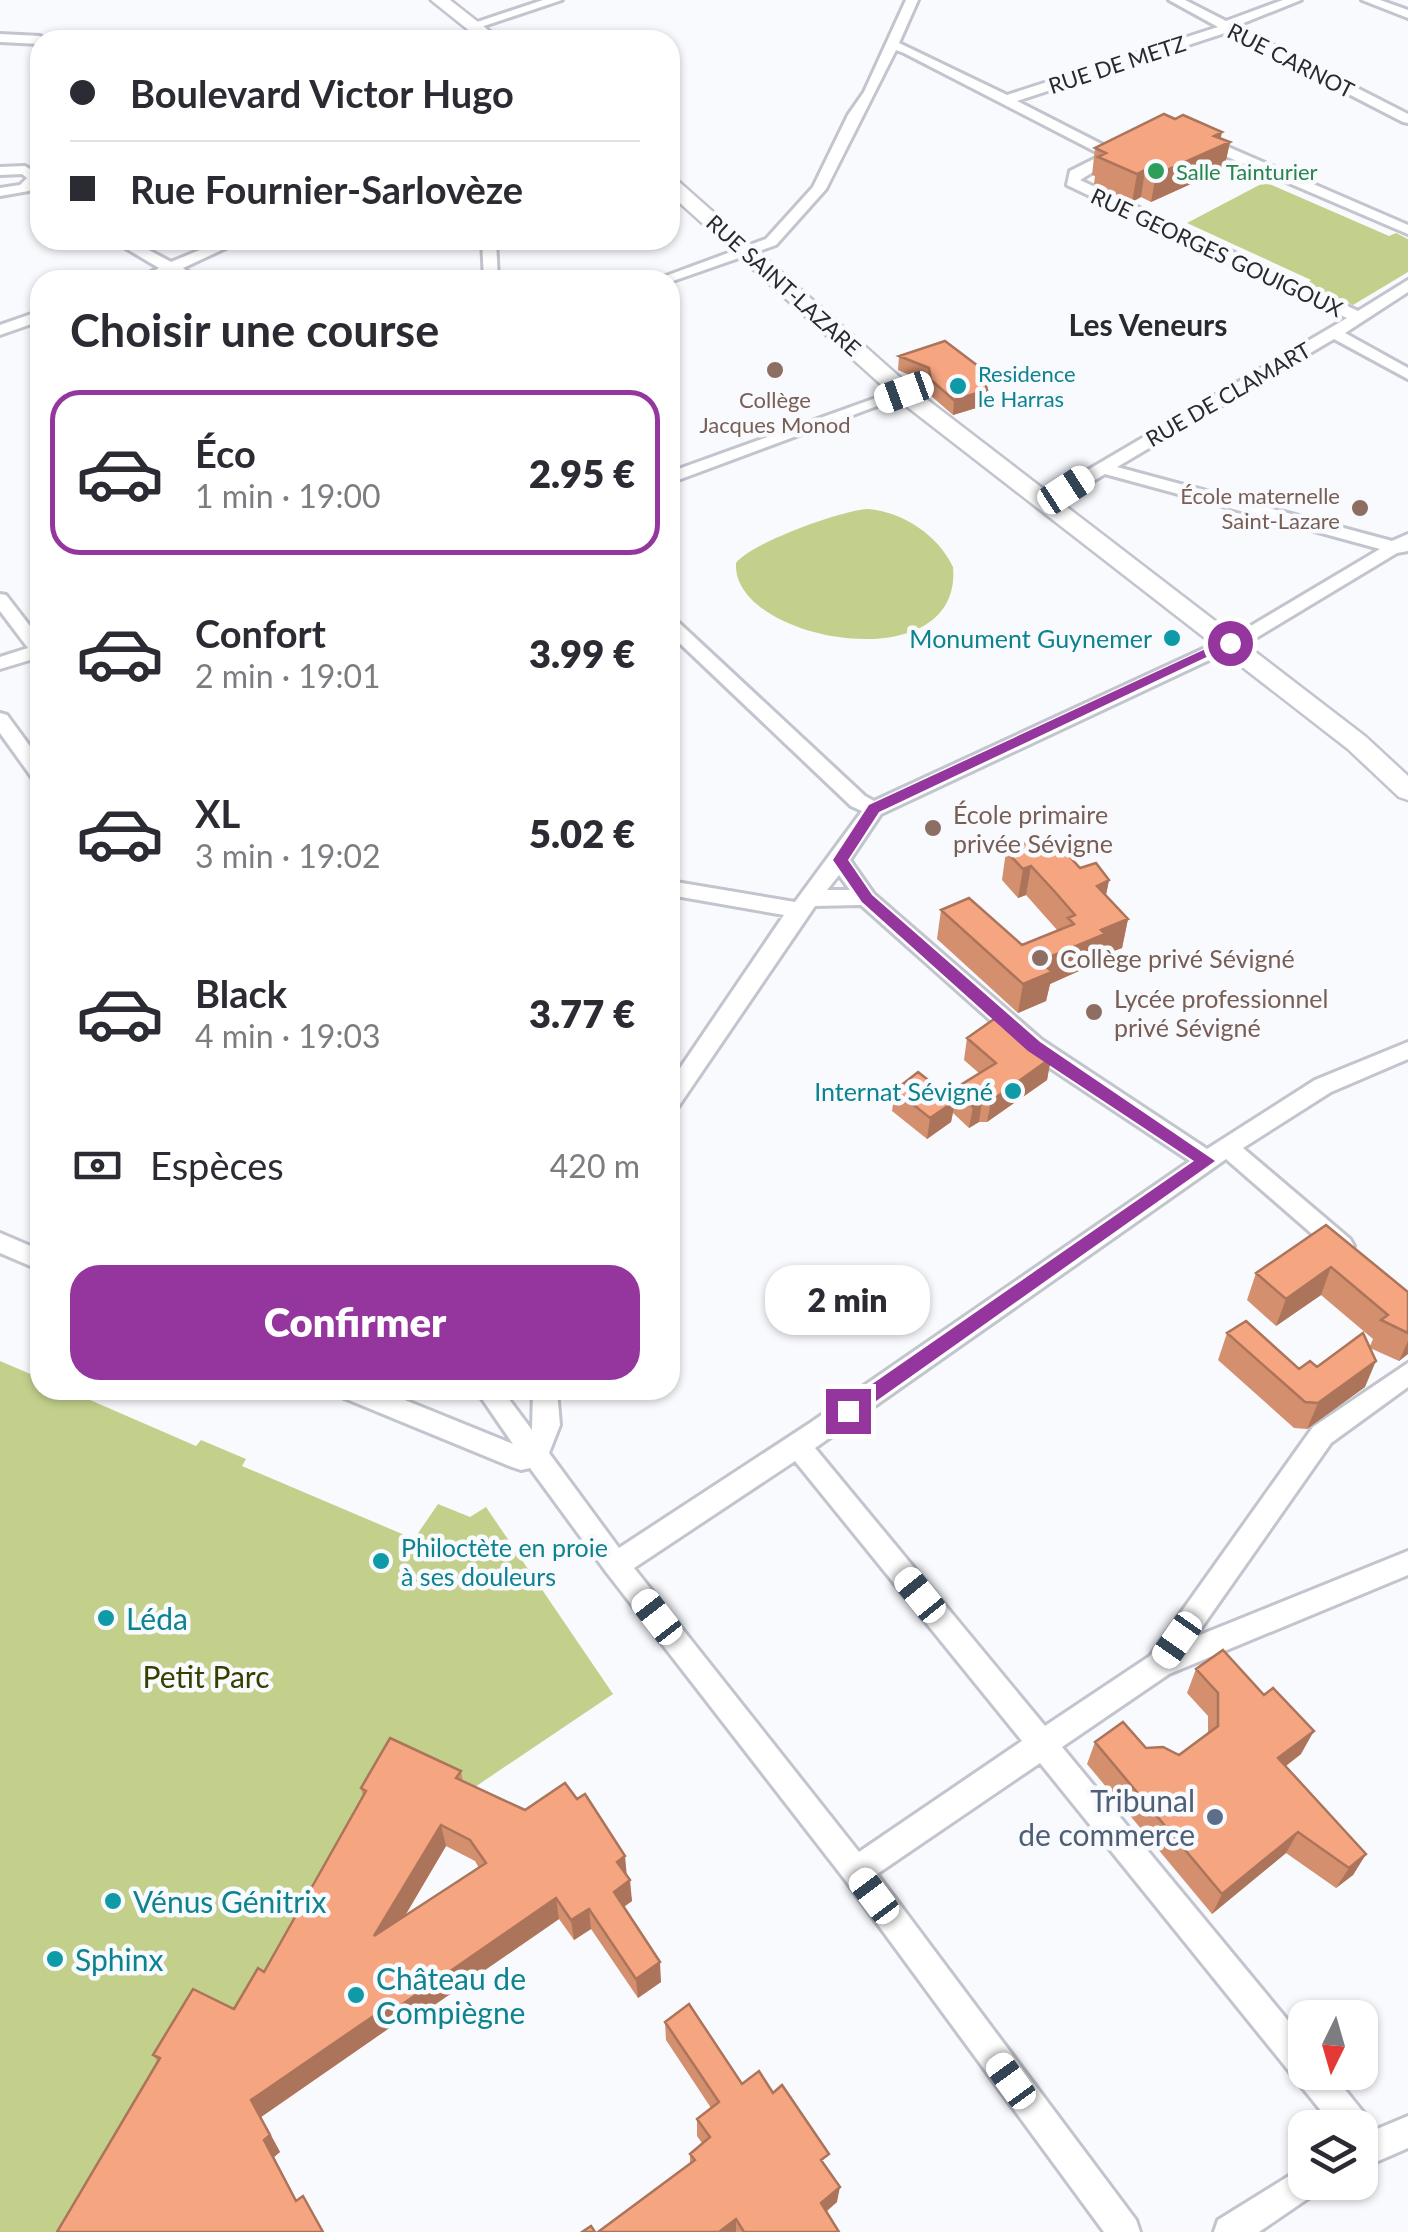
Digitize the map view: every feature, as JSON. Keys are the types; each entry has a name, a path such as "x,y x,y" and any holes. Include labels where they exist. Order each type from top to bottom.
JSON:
{"main road":[{"path":"440,0 479,30"},
{"name":"RUE SAINT-LAZARE","path":"680,193 904,392 1357,743 1408,791"}],"street":[{"path":"490,30 556,0"},
{"path":"680,274 770,242 819,189 871,92 912,0"},
{"name":"RUE CARNOT","path":"1175,0 1408,119"},
{"name":"RUE DE METZ","path":"1006,100 1295,0"},
{"path":"1368,0 1408,14"},
{"path":"0,38 30,40"},
{"path":"892,45 909,50 1112,155 1128,147"},
{"path":"1192,136 1408,230"},
{"name":"RUE GEORGES GOUIGOUX","path":"1112,155 1075,174 1072,182 1356,316"},
{"path":"0,171 30,172"},
{"path":"0,192 30,184"},
{"path":"24,188 30,191"},
{"path":"137,250 174,270 215,250"},
{"name":"RUE DE CLAMART","path":"1046,502 1334,333 1408,285"},
{"path":"1389,296 1408,306"},
{"path":"0,330 30,320"},
{"path":"1334,333 1408,374"},
{"path":"680,474 904,392"},
{"path":"1100,468 1404,546"},
{"path":"680,1086 874,809 1230,643 1404,546"},
{"path":"0,599 30,637"},
{"path":"680,633 858,801 874,809"},
{"path":"0,663 30,653"},
{"path":"0,720 30,760"},
{"path":"840,860 867,899 1034,1046 1217,1154 1367,1267"},
{"path":"680,889 804,905 842,896 867,899"},
{"path":"616,1566 798,1446 1217,1154 1323,1086 1408,1050"},
{"path":"0,1243 30,1256"},
{"path":"1159,1665 1322,1435 1408,1373"},
{"path":"377,1400 520,1460 535,1455 547,1425 546,1400"},
{"path":"495,1400 616,1566 856,1871 1124,2232"},
{"path":"798,1446 1288,2044"},
{"path":"856,1871 1159,1665 1408,1564"},
{"path":"1378,2137 1408,2132"},
{"path":"1230,2232 1288,2193"}],"green space":[{"path":"1265,182 1389,236 1396,233 1408,239 1408,272 1353,305 1307,284 1311,280 1187,223"},
{"path":"868,509 894,515 918,527 938,545 953,567 946,603 923,626 887,638 846,638 805,630 769,613 744,591 736,563 745,555 798,529"},
{"name":"Petit Parc","path":"0,1361 30,1374 30,1400 90,1400 196,1446 201,1440 246,1459 242,1466 414,1539 438,1504 470,1517 486,1507 613,1694 466,1793 274,1991 81,2232 0,2232"}],"building":[{"path":"1164,114 1175,119 1183,115 1222,132 1214,136 1230,142 1156,175 1145,170 1137,174 1098,157 1106,153 1095,148"},
{"path":"945,341 982,369 987,390 954,400 931,380 929,368 899,356"},
{"path":"1049,834 1080,868 1096,863 1109,880 1097,886 1128,919 1101,930 1105,934 1040,961 1052,972 1023,984 941,910 969,898 1022,945 1074,924 1068,918 1075,915 1031,866 1023,869 1006,851"},
{"path":"997,1017 1051,1058 991,1101 982,1100 973,1107 954,1089 996,1063 967,1038"},
{"path":"918,1072 955,1101 930,1118 895,1090"},
{"path":"1326,1225 1408,1292 1408,1333 1381,1320 1388,1315 1331,1267 1286,1299 1256,1273"},
{"path":"1246,1321 1299,1369 1310,1361 1317,1367 1363,1333 1376,1361 1318,1403 1305,1402 1227,1333"},
{"name":"Tribunal de commerce","path":"1223,1650 1264,1695 1273,1688 1314,1731 1278,1758 1366,1854 1349,1868 1298,1832 1222,1894 1095,1742 1123,1722 1146,1748 1163,1747 1179,1755 1218,1726 1218,1693 1196,1669"},
{"name":"Château de Compiègne","path":"390,1738 461,1771 456,1778 525,1810 565,1783 577,1799 585,1794 625,1856 617,1862 630,1880 614,1892 660,1962 636,1979 589,1909 571,1920 556,1898 394,2010 391,2004 251,2100 270,2135 264,2140 296,2201 303,2196 323,2232 57,2232 160,2058 153,2055 193,1989 234,2009 258,1968 264,1972 366,1791 361,1788","holes":["441,1825 470,1840 486,1863 374,1936"]},
{"path":"689,2004 742,2084 759,2071 773,2093 782,2085 829,2154 821,2160 840,2187 821,2203 839,2232 744,2232 736,2219 719,2232 598,2232 695,2160 690,2154 710,2137 697,2119 719,2102 665,2022"}],"place":[{"name":"Salle Tainturier","path":"1156,171"},
{"name":"Collège Jacques Monod","path":"775,370"},
{"name":"Residence le Harras","path":"958,386"},
{"name":"École maternelle Saint-Lazare","path":"1360,508"},
{"name":"Monument Guynemer","path":"1172,638"},
{"name":"École primaire privée Sévigne","path":"933,828"},
{"name":"Collège privé Sévigné","path":"1040,958"},
{"name":"Lycée professionnel privé Sévigné","path":"1094,1012"},
{"name":"Internat Sévigné","path":"1013,1091"},
{"name":"Philoctète en proie à ses douleurs","path":"381,1561"},
{"name":"Léda","path":"106,1618"},
{"name":"Tribunal de commerce","path":"1215,1817"},
{"name":"Vénus Génitrix","path":"113,1901"},
{"name":"Sphinx","path":"55,1959"},
{"name":"Château de Compiègne","path":"356,1995"}],"district":[{"name":"Les Veneurs","path":"1148,324"}],"route":[{"path":"848,1411 1207,1161 1034,1046 867,899 840,860 874,809 1230,643"}]}
